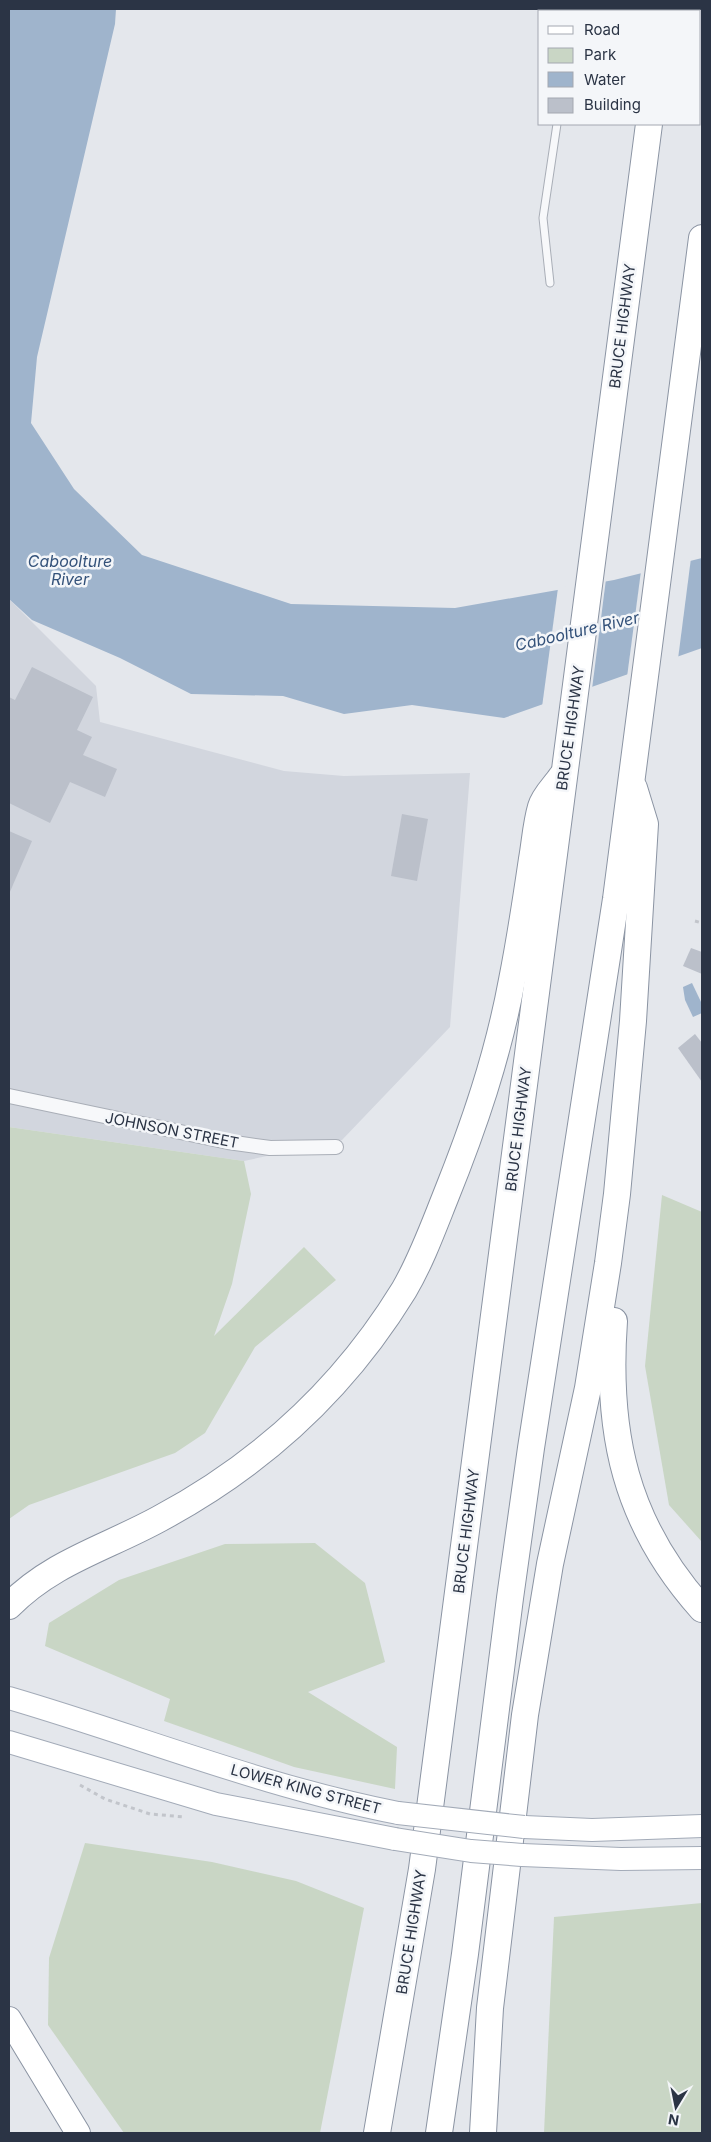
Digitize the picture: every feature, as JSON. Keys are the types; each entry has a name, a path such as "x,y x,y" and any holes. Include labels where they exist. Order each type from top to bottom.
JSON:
{"highway":[{"name":"BRUCE HIGHWAY","path":"376,2133 422,1869 649,125"},
{"path":"438,2133 467,1944 511,1589 632,780 702,238"},
{"path":"9,1606 43,1576 214,1488 266,1450 321,1398 351,1365 385,1319 405,1287 434,1225 485,1092 501,1034 512,979 541,804 564,774"},
{"path":"484,2133 490,2008 525,1715 550,1564 588,1388 608,1263 627,1094 645,824 632,780"},
{"path":"608,1263 616,1294 611,1368 613,1412 631,1492 651,1535 679,1582 702,1609"},
{"path":"9,2019 78,2133"}],"main road":[{"name":"LOWER KING STREET","path":"9,1698 150,1741 289,1787 398,1813 524,1827 592,1830 702,1826"},
{"name":"LOWER KING STREET","path":"9,1742 208,1802 316,1825 395,1839 522,1855 604,1859 702,1858"}],"street":[{"name":"JOHNSON STREET","path":"9,1096 228,1142 270,1148 316,1149 336,1147"}],"lane":[{"path":"550,283 543,218 557,125"}],"path":[{"path":"695,921 702,923"}],"shaded area":[{"path":"9,599 96,686 100,722 284,771 344,776 470,773 450,1027 342,1140 244,1161 9,1127"}],"green space":[{"path":"9,1127 244,1161 251,1194 232,1284 214,1336 304,1247 336,1280 255,1347 205,1433 175,1453 29,1505 9,1519"},
{"path":"662,1195 702,1212 702,1542 669,1505 645,1366"},
{"path":"315,1543 365,1583 385,1662 308,1692 397,1747 395,1789 294,1767 164,1721 170,1699 45,1646 49,1623 119,1580 225,1544"},
{"path":"85,1843 212,1862 296,1881 364,1908 320,2133 124,2133 48,2025 49,1958"},
{"path":"702,1903 702,2133 544,2133 554,1917"}],"water":[{"name":"Caboolture River","path":"9,9 116,9 115,24 37,357 31,423 74,489 142,555 291,604 455,608 614,580 702,558 702,648 504,718 412,705 344,714 283,696 191,694 120,658 32,620 9,599"},
{"path":"692,983 702,1004 702,1013 693,1017 685,1000 683,987"}],"pier":[{"path":"691,558 678,659 627,677 641,571"},
{"path":"606,579 592,689 542,707 558,588"}],"building":[{"path":"32,667 93,697 77,730 92,737 83,755 117,769 105,797 70,782 50,823 9,803 9,697 15,700"},
{"path":"402,814 428,819 417,881 391,876"},
{"path":"9,831 32,841 9,894"},
{"path":"691,948 702,952 702,974 683,966"},
{"path":"695,1034 702,1043 702,1082 678,1048"}]}
